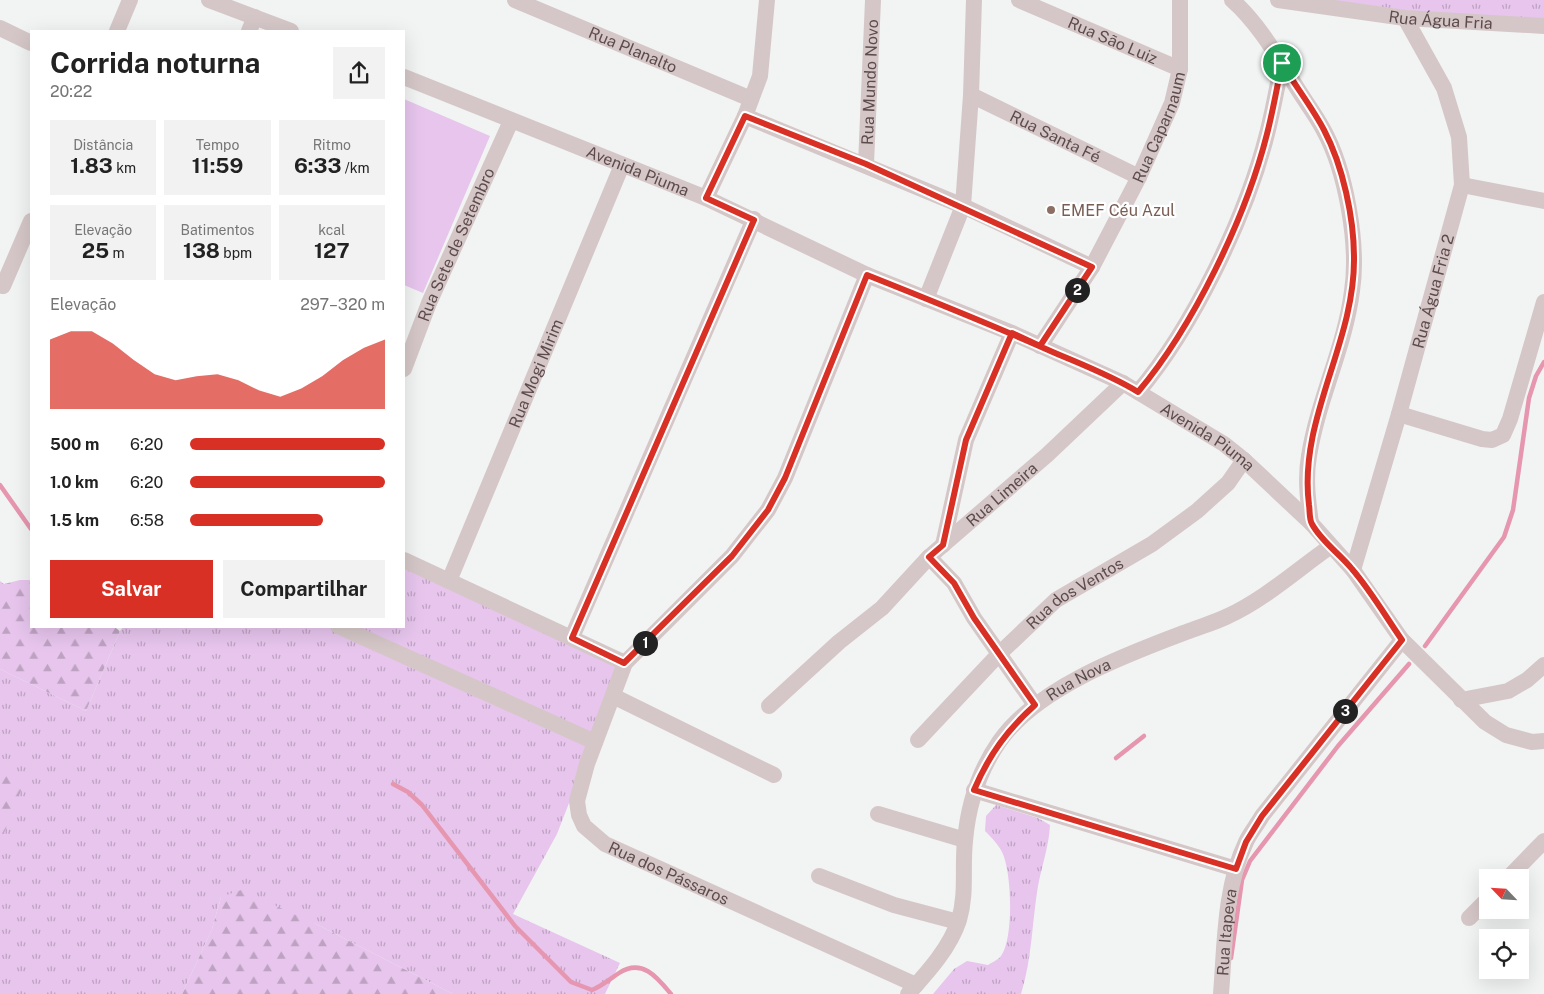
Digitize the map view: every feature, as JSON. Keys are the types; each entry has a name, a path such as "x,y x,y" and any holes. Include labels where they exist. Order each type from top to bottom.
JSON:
{"street":[{"path":"116,30 130,0"},
{"path":"209,0 252,24 285,30"},
{"name":"Rua Planalto","path":"515,0 751,99"},
{"path":"706,198 745,116 760,76 767,0"},
{"name":"Rua Mundo Novo","path":"866,164 873,0"},
{"path":"926,299 963,206 971,94 974,0"},
{"name":"Rua São Luiz","path":"1019,0 1180,69"},
{"name":"Rua Caparnaum","path":"1040,346 1092,267 1139,177 1172,103 1180,69 1180,0"},
{"path":"1232,0 1254,24 1282,63 1324,130 1341,177 1350,212 1354,258 1352,291 1346,323 1317,418 1309,457 1307,491 1312,523"},
{"name":"Rua Água Fria","path":"1278,0 1405,18 1544,26"},
{"name":"Rua Água Fria 2","path":"1353,570 1399,414 1462,185 1459,137 1444,88 1405,18"},
{"path":"0,28 30,43"},
{"path":"1138,392 1154,372 1189,317 1237,224 1267,135 1282,63"},
{"name":"Avenida Piuma","path":"405,77 706,198 867,275 1012,333 1123,383 1224,444 1312,523 1353,570 1402,640 1485,722 1506,735 1532,742 1544,741"},
{"name":"Rua Santa Fé","path":"971,94 1139,177"},
{"path":"745,116 866,164 963,206 1092,267"},
{"name":"Rua Sete de Setembro","path":"405,365 429,303 511,121"},
{"name":"Rua Mogi Mirim","path":"450,581 622,165"},
{"path":"1462,185 1544,201"},
{"path":"572,638 754,220"},
{"path":"3,286 30,223"},
{"path":"405,560 624,663 732,556 768,510 785,478 867,275"},
{"path":"1399,414 1482,439 1492,440 1503,435 1510,419 1544,302"},
{"path":"943,545 966,440 1012,333"},
{"name":"Rua Limeira","path":"768,706 839,642 882,608 929,557 1047,455 1123,383"},
{"name":"Rua dos Ventos","path":"918,740 999,654 1056,600 1152,544 1197,511 1228,483 1244,460"},
{"name":"Rua Nova","path":"912,990 934,963 958,922 964,890 965,840 974,790 986,764 1000,741 1035,705 1118,658 1228,617 1331,546"},
{"path":"929,557 954,583 999,654 1035,705"},
{"path":"342,628 595,742"},
{"name":"Rua Itapeva","path":"1221,994 1227,919 1236,869 1246,842 1262,816 1402,640"},
{"name":"Rua dos Pássaros","path":"624,663 595,742 577,801 578,815 584,826 592,835 605,844 912,990"},
{"path":"1461,700 1508,691 1527,680 1544,665"},
{"path":"613,696 774,774"},
{"name":"Rua Itapeva","path":"974,790 1236,869"},
{"path":"878,814 965,840"},
{"path":"1517,869 1544,841"},
{"path":"819,876 894,905 958,922"},
{"path":"1469,918 1479,908"}],"green space":[{"path":"1329,0 1544,0 1544,26 1508,24"},
{"path":"405,99 490,136 423,293 405,285"},
{"path":"405,556 625,659 557,834 513,914 620,963 605,994 453,994 316,924 221,897 212,929 182,994 0,994 0,669 86,711 122,628 405,628"},
{"path":"20,580 30,580 30,628 116,628 120,631 86,711 0,669 0,581 4,584"},
{"path":"0,771 24,783 0,843"},
{"path":"996,805 1038,818 1050,825 1038,886 1030,954 1021,994 933,994 954,969 967,961 988,965 1001,956 1005,947 1010,920 1008,874 1002,852 985,831 986,816"},
{"path":"241,890 316,924 453,994 182,994 212,929 221,897"}],"waterway":[{"path":"1425,646 1504,537 1513,510 1529,398 1536,376 1544,362"},
{"path":"0,485 30,528"},
{"path":"1231,958 1242,880 1250,861 1338,746 1409,664"},
{"path":"1116,758 1144,736"},
{"path":"393,784 408,792 422,805 515,926 571,982 592,990 619,973 635,968 648,971 671,994"}],"place":[{"name":"EMEF Céu Azul","path":"1051,210"}],"route":[{"path":"1282,63 1267,135 1237,224 1189,317 1154,372 1138,392 1123,383 1040,346 1012,333 867,275 785,478 768,510 752,533 732,556 624,663 572,638 754,220 706,198 745,116 866,164 963,206 1092,267 1040,346 1012,333 976,412 966,440 943,545 929,557 954,583 974,618 1035,705 1014,724 1000,741 986,764 974,790 1236,869 1246,842 1262,816 1402,640 1353,570 1312,523 1307,491 1309,457 1317,418 1346,323 1352,291 1354,258 1352,220 1341,177 1324,130 1282,63"}]}
